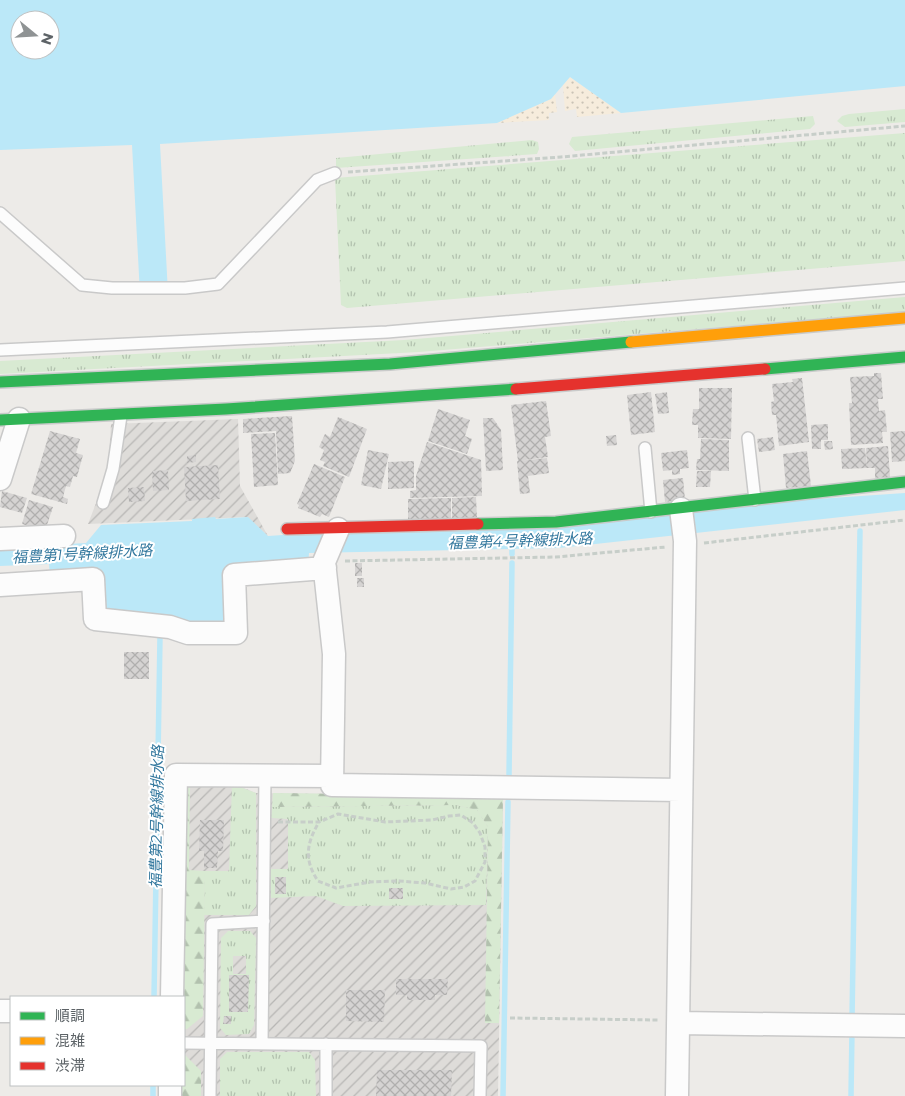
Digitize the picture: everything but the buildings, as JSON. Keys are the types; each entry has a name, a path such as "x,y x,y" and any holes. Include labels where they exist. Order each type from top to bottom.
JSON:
{"street":[{"path":"0,382 390,364 905,318"},
{"path":"0,479 9,420 121,416 396,399 905,357"},
{"path":"287,529 556,522 651,512 681,511 905,482"},
{"path":"677,1096 685,543 681,511"},
{"path":"338,528 324,565 334,654 332,786 680,790"},
{"path":"0,538 64,536"},
{"path":"0,585 93,579 95,619 170,627 188,633 236,633 234,575 324,565"},
{"path":"172,996 176,775 332,776"},
{"path":"678,1022 905,1026"}],"lane":[{"path":"0,213 82,285 112,288 185,288 218,284 317,180 335,173"},
{"path":"0,350 387,332 905,288"},
{"path":"103,504 113,469 121,416"},
{"path":"748,438 755,500"},
{"path":"645,448 651,512"},
{"path":"262,1044 265,776"},
{"path":"210,1096 212,924 264,921"},
{"path":"185,1043 480,1046 480,1096"},
{"path":"326,1044 326,1096"}],"path":[{"path":"335,173 561,157 905,126"},
{"path":"324,565 338,561 556,557 905,520"},
{"path":"265,822 318,822 338,814 386,822 432,820 460,815 473,823 480,833 485,847 485,862 475,880 464,887 451,889 425,883 400,881 370,882 336,888 318,881 307,859 309,839 318,822"},
{"path":"510,1018 678,1022"}],"shaded area":[{"path":"238,419 240,486 268,536 247,517 88,524 108,472 111,424"},
{"path":"190,782 234,784 256,793 503,796 498,1096 179,1096 185,1086 184,996"}],"green space":[{"path":"905,109 905,122 845,127 837,121 842,116 849,114"},
{"path":"813,116 815,124 810,129 575,151 569,144 572,137"},
{"path":"905,133 905,261 347,308 341,305 335,178"},
{"path":"532,140 538,142 539,149 537,154 336,168 336,158"},
{"path":"905,297 905,312 419,352 0,374 0,361 404,340"},
{"path":"190,782 189,870 205,871 203,1016 187,1029 185,1029 185,996 181,996 184,790"},
{"path":"232,784 256,793 256,906 249,915 204,915 205,871 229,871"},
{"path":"273,793 503,796 499,1023 485,1023 488,827 477,810 456,805 272,807"},
{"path":"456,805 477,810 488,827 486,905 343,906 316,896 271,898 270,869 288,869 288,819 271,818 272,807"},
{"path":"228,931 250,931 256,938 254,1025 249,1034 226,1035 220,1028 221,938","holes":["233,956 246,956 246,974 233,974"]},
{"path":"227,1052 309,1052 315,1060 316,1096 220,1096 220,1059"},
{"path":"185,1055 201,1071 201,1096 179,1096 179,1086 185,1086"}],"sand":[{"path":"570,77 621,113 577,117 576,109 565,111 563,85"},
{"path":"555,94 557,112 549,113 549,120 497,123 551,99"}],"water":[{"path":"0,0 905,0 905,86 621,113 570,77 551,99 497,123 160,144 168,293 140,294 132,145 0,150"},
{"path":"905,493 905,510 559,548 309,553 308,565 227,570 230,628 101,613 98,573 50,575 49,564 0,566 0,551 86,543 101,525 192,521 192,519 215,517 216,519 248,517 268,536"}],"waterway":[{"path":"852,1019 860,531"},
{"name":"福豊第4号幹線排水路","path":"512,543 512,554"},
{"path":"509,775 512,563"},
{"name":"福豊第2号幹線排水路","path":"154,996 160,637"},
{"path":"503,1096 508,802"},
{"path":"851,1096 852,1031"},
{"name":"福豊第2号幹線排水路","path":"153,1086 153,1096"}],"traffic: fast":[{"path":"0,382 390,364 631,342"},
{"path":"765,369 905,357"},
{"path":"0,420 226,409 516,389"},
{"path":"478,524 556,522 905,482"}],"traffic: slow":[{"path":"631,342 905,318"}],"traffic: jam":[{"path":"516,389 765,369"},
{"path":"287,529 478,524"}],"water label":[{"name":"福豊第1号幹線排水路","path":"82,554"}]}
